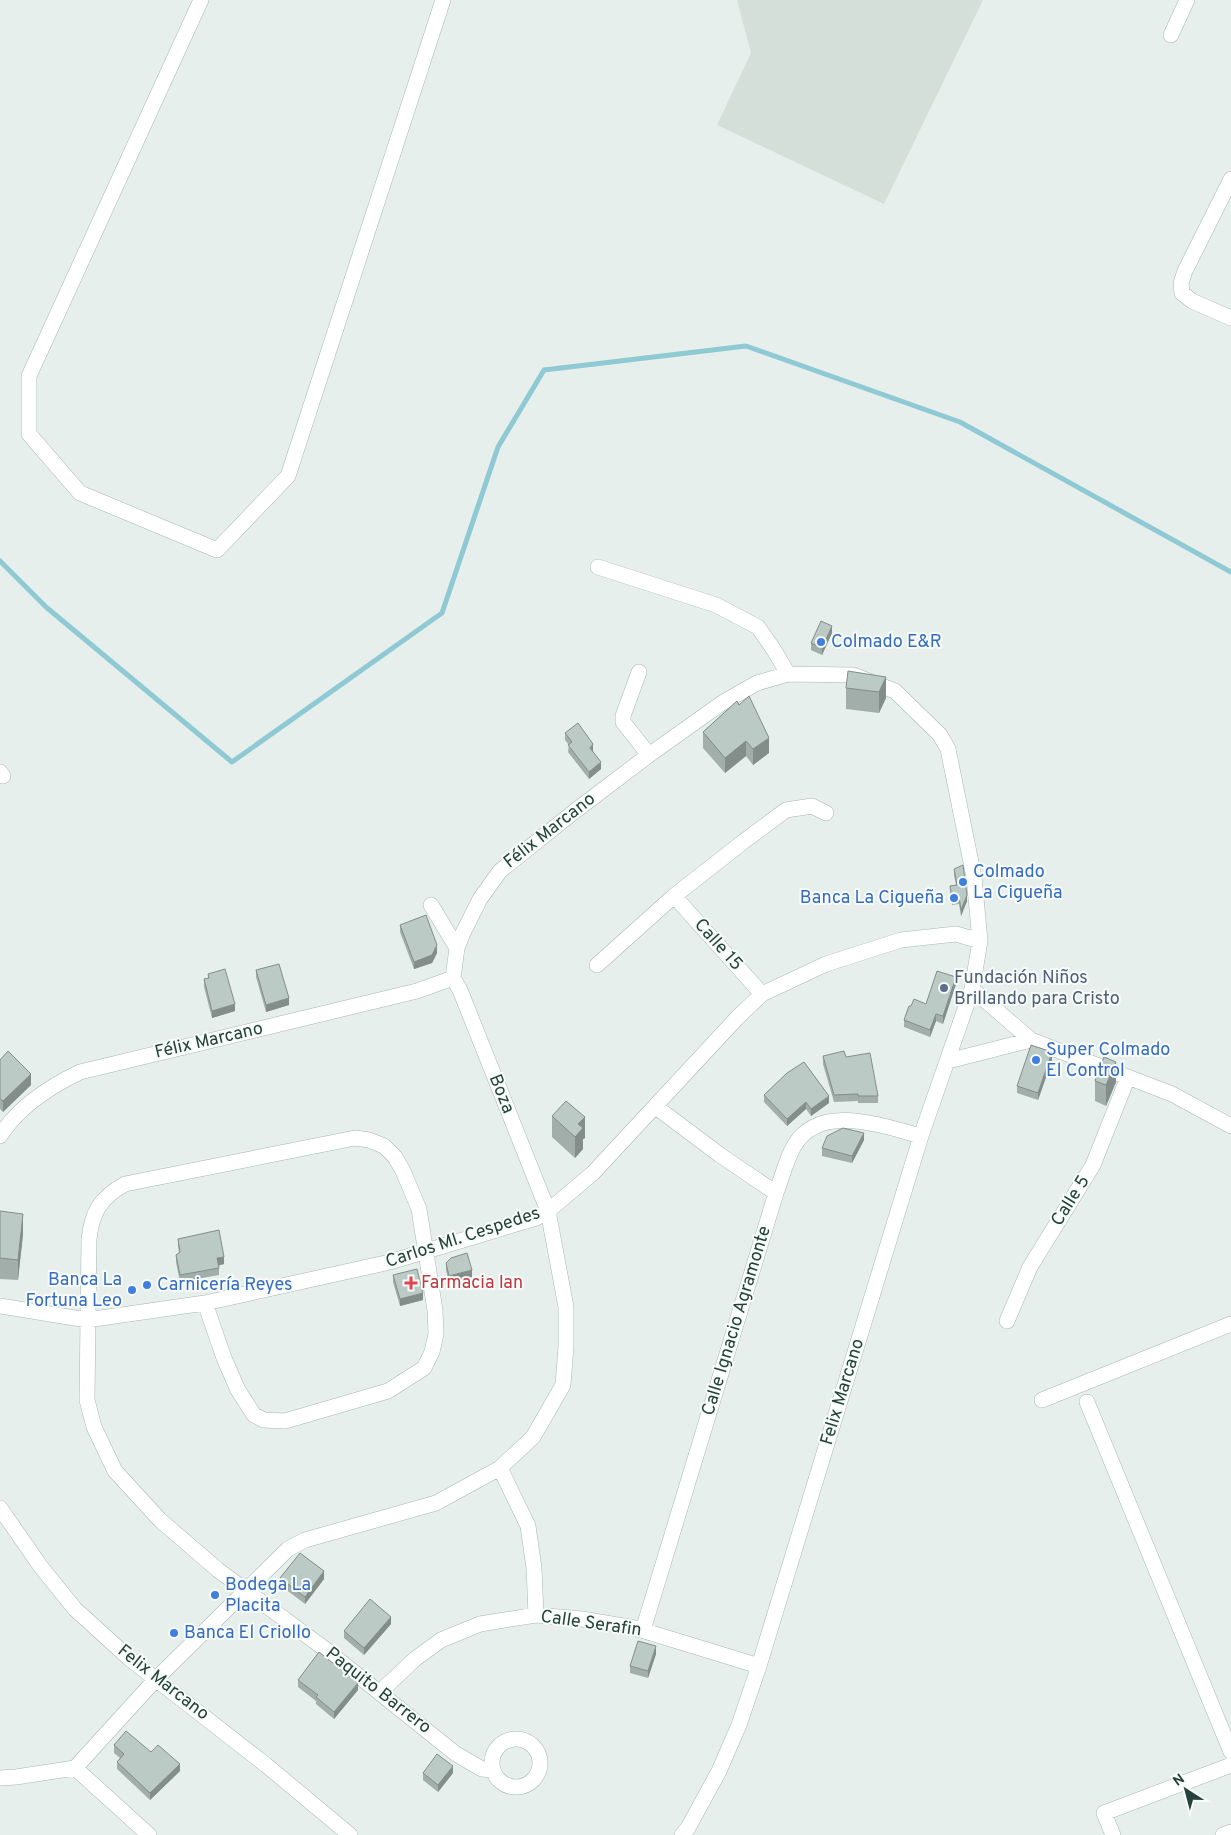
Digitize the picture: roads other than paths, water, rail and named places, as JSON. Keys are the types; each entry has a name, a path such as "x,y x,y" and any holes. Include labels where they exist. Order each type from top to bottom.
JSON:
{"street":[{"path":"201,0 29,376 29,434 80,493 217,550 288,476 443,0"},
{"path":"1171,34 1188,0"},
{"path":"1231,179 1185,271 1181,283 1182,293 1192,300 1231,318"},
{"path":"598,567 716,605 758,627 788,674"},
{"path":"639,672 623,716 623,722 649,755"},
{"name":"Félix Marcano","path":"0,1136 24,1108 56,1084 80,1072 417,991 453,978 458,948 480,899 500,871 649,755 722,703 757,683 788,674 853,675 895,691 940,735 948,749 972,868 980,941"},
{"path":"598,966 674,896 786,810 812,806 826,813"},
{"name":"Calle 15","path":"674,896 762,994"},
{"path":"431,905 458,948"},
{"name":"Carlos Ml. Cespedes","path":"0,1306 87,1320 205,1303 390,1262 536,1218 548,1211 593,1173 737,1018 762,994 826,964 901,940 956,934 980,941"},
{"name":"Felix Marcano","path":"682,1835 688,1828 720,1771 760,1666 921,1136 972,989 980,941"},
{"name":"Boza","path":"75,1768 156,1679 288,1549 305,1540 436,1503 500,1468 533,1437 563,1385 566,1307 548,1211 460,990 453,978"},
{"path":"972,989 1031,1040 1172,1094 1231,1126"},
{"path":"948,1061 1031,1040"},
{"name":"Calle 5","path":"1007,1321 1030,1267 1093,1165 1128,1077"},
{"path":"656,1107 720,1155 776,1193"},
{"name":"Calle Ignacio Agramonte","path":"643,1630 776,1193 793,1147 802,1135 813,1126 826,1122 862,1120 921,1136"},
{"name":"Paquito Barrero","path":"205,1303 224,1358 249,1408 254,1415 264,1420 286,1421 388,1391 424,1368 432,1352 436,1334 435,1310 419,1209 395,1157 384,1146 369,1140 355,1138 124,1184 110,1192 97,1208 91,1224 87,1320 87,1400 94,1427 115,1471 160,1520 218,1570 248,1590 380,1692 456,1754 482,1769 493,1770"},
{"path":"1042,1400 1231,1324"},
{"path":"1087,1402 1231,1752"},
{"path":"500,1468 528,1526 534,1568 536,1615"},
{"name":"Felix Marcano","path":"2,1516 75,1609 130,1659 266,1765 350,1835"},
{"name":"Calle Serafin","path":"380,1692 415,1659 441,1640 480,1624 536,1615 582,1619 643,1630 760,1666"},
{"path":"1113,1835 1104,1813 1231,1765"},
{"path":"0,1778 75,1768 149,1835"},
{"path":"1223,1835 1231,1832"}],"waterway":[{"path":"0,561 46,607 232,762 442,613 498,447 544,370 746,346 960,422 1231,572"}],"place":[{"name":"Colmado E&R","path":"821,642"},
{"name":"Colmado La Cigueña","path":"963,882"},
{"name":"Banca La Cigueña","path":"954,898"},
{"name":"Fundación Niños Brillando para Cristo","path":"944,988"},
{"name":"Super Colmado El Control","path":"1036,1060"},
{"name":"Farmacia Ian","path":"411,1283"},
{"name":"Carnicería Reyes","path":"147,1285"},
{"name":"Banca La Fortuna Leo","path":"132,1290"},
{"name":"Bodega La Placita","path":"215,1595"},
{"name":"Banca El Criollo","path":"174,1633"}]}
